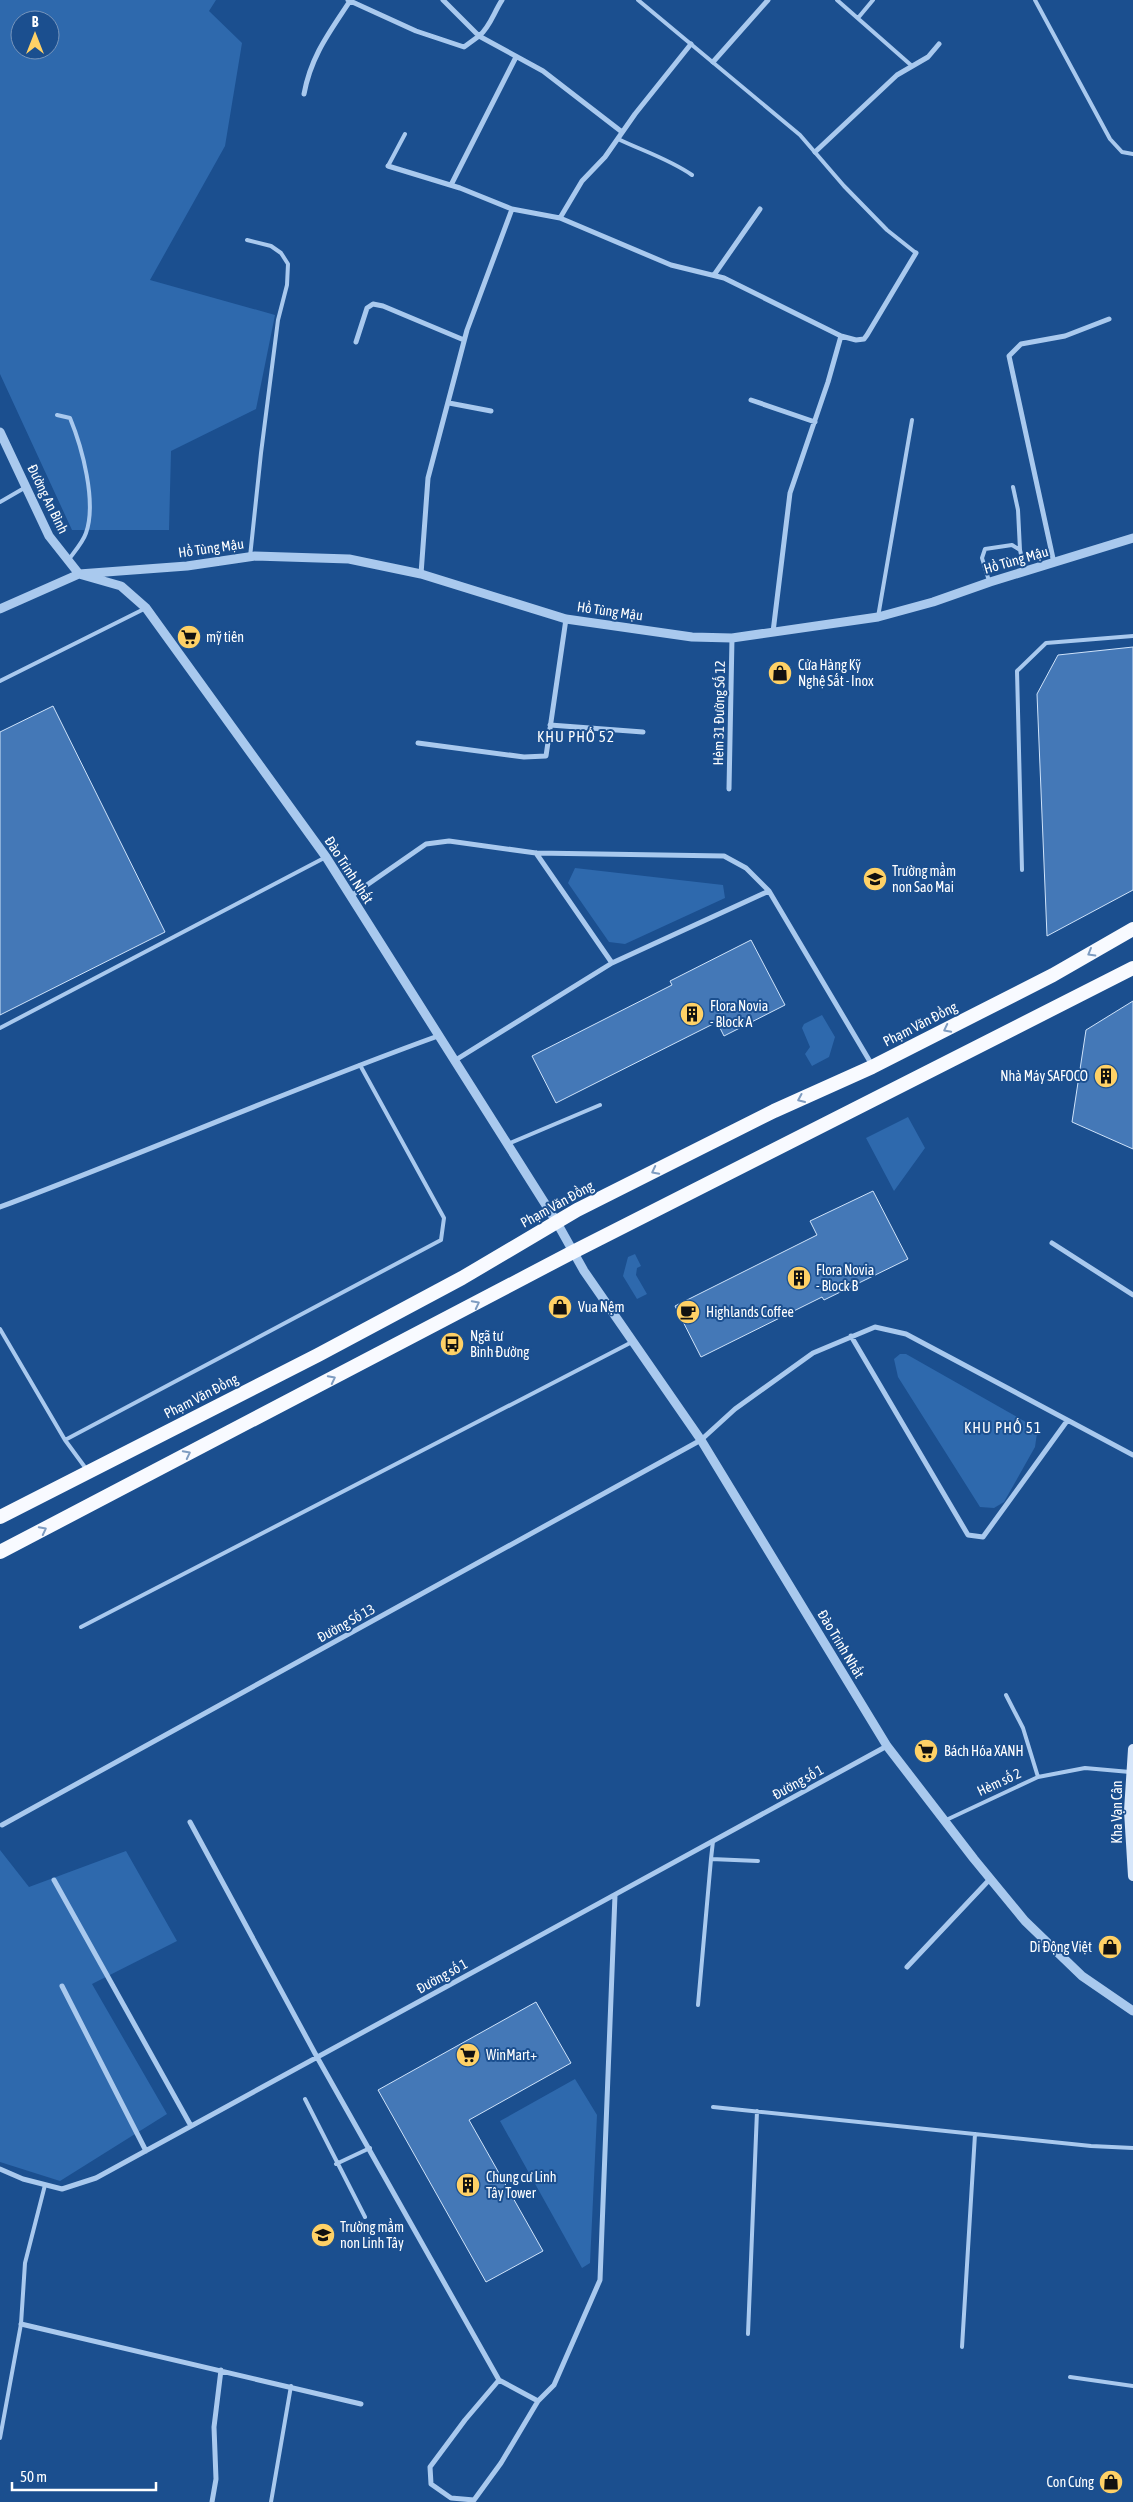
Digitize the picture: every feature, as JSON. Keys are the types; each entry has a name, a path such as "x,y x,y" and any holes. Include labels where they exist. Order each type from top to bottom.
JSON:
{"highway":[{"name":"Phạm Văn Đồng","path":"0,1517 318,1355 462,1278 556,1222 774,1111 872,1067 1053,975 1133,929"},
{"path":"0,1552 573,1252 1133,968"}],"main road":[{"name":"Kha Vạn Cân","path":"1133,1749 1130,1772 1129,1811 1133,1876"}],"street":[{"path":"304,94 309,70 349,0 416,31 464,47 487,29 494,12 502,0"},
{"path":"443,0 479,36 542,71 622,132"},
{"path":"712,62 768,0"},
{"path":"560,218 582,181 605,157 622,132 691,44"},
{"path":"816,152 897,74 928,57 939,44"},
{"path":"451,185 516,57"},
{"path":"388,166 451,185 512,209 560,218 671,265 724,278 841,336 856,340 864,339 867,335 916,253"},
{"path":"421,574 428,478 464,340 512,209"},
{"path":"714,276 760,209"},
{"path":"356,342 368,308 372,304 383,306 464,340"},
{"path":"1054,563 1009,356 1021,344 1064,336 1109,319"},
{"path":"773,632 790,493 841,336"},
{"path":"751,400 814,422"},
{"path":"449,403 491,411"},
{"name":"Đường An Bình","path":"0,432 49,536 67,562 79,574"},
{"name":"Hồ Tùng Mậu","path":"0,609 79,574 187,566 250,557 349,559 421,574 566,618 692,637 732,638 878,617 933,602 990,582 1133,538"},
{"name":"Đào Trinh Nhất","path":"79,574 121,586 146,608 326,857 573,1252 701,1440 887,1746 944,1821 1025,1921 1082,1976 1133,2011"},
{"path":"418,743 524,757 546,756 566,618"},
{"name":"Hẻm 31 Đường Số 12","path":"729,789 732,638"},
{"path":"550,725 643,732"},
{"path":"351,896 426,844 449,842 536,853 724,856 746,868 769,890 872,1067"},
{"path":"536,853 612,963"},
{"path":"454,1061 612,963 769,890"},
{"path":"0,1206 89,1173 359,1064 438,1036"},
{"path":"1052,1243 1133,1294"},
{"name":"Đường Số 13","path":"2,1825 701,1440 735,1409 813,1353 875,1327 906,1334 1133,1455"},
{"path":"851,1336 968,1535 983,1537 1067,1421"},
{"name":"Đường số 1","path":"0,2169 23,2179 62,2189 96,2178 887,1746"},
{"path":"190,1822 317,2057 370,2148 499,2380 538,2401"},
{"path":"907,1967 990,1879"},
{"path":"54,1880 190,2126"},
{"path":"499,2380 430,2466 431,2484 451,2498 474,2500 501,2463 538,2401 554,2385 600,2280 615,1895"},
{"path":"62,1986 146,2151"},
{"path":"21,2324 291,2386 360,2404"},
{"path":"212,2502 216,2479 214,2427 221,2370"}],"lane":[{"path":"638,0 800,135 844,186 881,224 916,253"},
{"path":"838,0 912,66"},
{"path":"858,18 874,0"},
{"path":"1035,0 1110,139 1122,152 1133,154"},
{"path":"388,166 405,134"},
{"path":"618,138 642,151 675,164 692,175"},
{"path":"247,240 271,246 281,253 288,264 287,285 278,320 250,557"},
{"path":"57,415 70,418 89,488 89,522 86,535 67,562"},
{"path":"878,617 912,420"},
{"path":"0,502 26,487"},
{"path":"1013,487 1018,510 1020,550 1024,572"},
{"path":"990,582 982,558 985,549 1012,545 1020,550"},
{"path":"0,681 146,608"},
{"path":"1022,870 1017,671 1046,643 1133,636"},
{"path":"0,1028 326,857"},
{"path":"65,1440 441,1240 444,1218 359,1064"},
{"path":"506,1145 600,1105"},
{"path":"0,1329 65,1440 88,1471"},
{"path":"81,1627 634,1341"},
{"name":"Hẻm số 2","path":"944,1821 1038,1777 1023,1728 1006,1695"},
{"path":"1038,1777 1085,1768 1130,1772"},
{"path":"698,2005 713,1841"},
{"path":"711,1860 758,1861"},
{"path":"304,2099 336,2164 365,2216"},
{"path":"712,2107 1133,2148"},
{"path":"748,2334 757,2111"},
{"path":"962,2347 975,2134"},
{"path":"336,2164 370,2148"},
{"path":"0,2438 21,2324 25,2263 45,2185"},
{"path":"1070,2377 1133,2386"},
{"path":"271,2502 291,2386"}],"shaded area":[{"path":"0,0 216,0 209,11 242,43 225,146 150,280 275,315 256,409 171,451 169,530 72,530 0,374"},
{"path":"575,868 723,885 725,898 625,944 609,942 568,883"},
{"path":"822,1015 835,1037 829,1057 812,1066 805,1054 810,1047 802,1028 804,1024"},
{"path":"908,1117 925,1148 894,1191 866,1138"},
{"path":"635,1254 641,1266 637,1268 636,1275 647,1294 637,1299 623,1276 628,1257"},
{"path":"900,1354 906,1354 1031,1425 1037,1433 1035,1447 1004,1502 994,1508 980,1507 898,1377 894,1359"},
{"path":"0,1850 29,1887 126,1851 177,1941 92,1984 167,2114 60,2181 0,2162"},
{"path":"575,2079 597,2115 590,2263 582,2268 500,2121"}],"building":[{"path":"1133,647 1133,890 1047,936 1037,694 1058,655"},
{"path":"53,706 165,932 0,1015 0,732"},
{"name":"Flora Novia - Block A","path":"751,940 785,1005 724,1036 717,1022 556,1103 532,1056 672,985 670,981"},
{"name":"Nhà Máy SAFOCO","path":"1133,1001 1133,1149 1072,1122 1086,1030"},
{"name":"Flora Novia - Block B","path":"873,1191 908,1259 824,1300 822,1297 701,1357 675,1306 817,1235 810,1221"},
{"name":"Chung cư Linh Tây Tower","path":"536,2002 571,2063 469,2120 543,2251 486,2282 378,2090"}],"place":[{"name":"mỹ tiên","path":"189,637"},
{"name":"Cửa Hàng Kỹ Nghệ Sắt - Inox","path":"780,673"},
{"name":"Trường mầm non Sao Mai","path":"875,879"},
{"name":"Flora Novia - Block A","path":"692,1014"},
{"name":"Nhà Máy SAFOCO","path":"1106,1076"},
{"name":"Flora Novia - Block B","path":"799,1278"},
{"name":"Vua Nệm","path":"560,1307"},
{"name":"Highlands Coffee","path":"688,1312"},
{"name":"Ngã tư Bình Đường","path":"452,1344"},
{"name":"Bách Hóa XANH","path":"926,1751"},
{"name":"Di Động Việt","path":"1110,1947"},
{"name":"WinMart+","path":"468,2055"},
{"name":"Chung cư Linh Tây Tower","path":"468,2185"},
{"name":"Trường mầm non Linh Tây","path":"323,2235"},
{"name":"Con Cưng","path":"1111,2482"}],"district":[{"name":"KHU PHỐ 52","path":"576,736"},
{"name":"KHU PHỐ 51","path":"1003,1427"}]}
